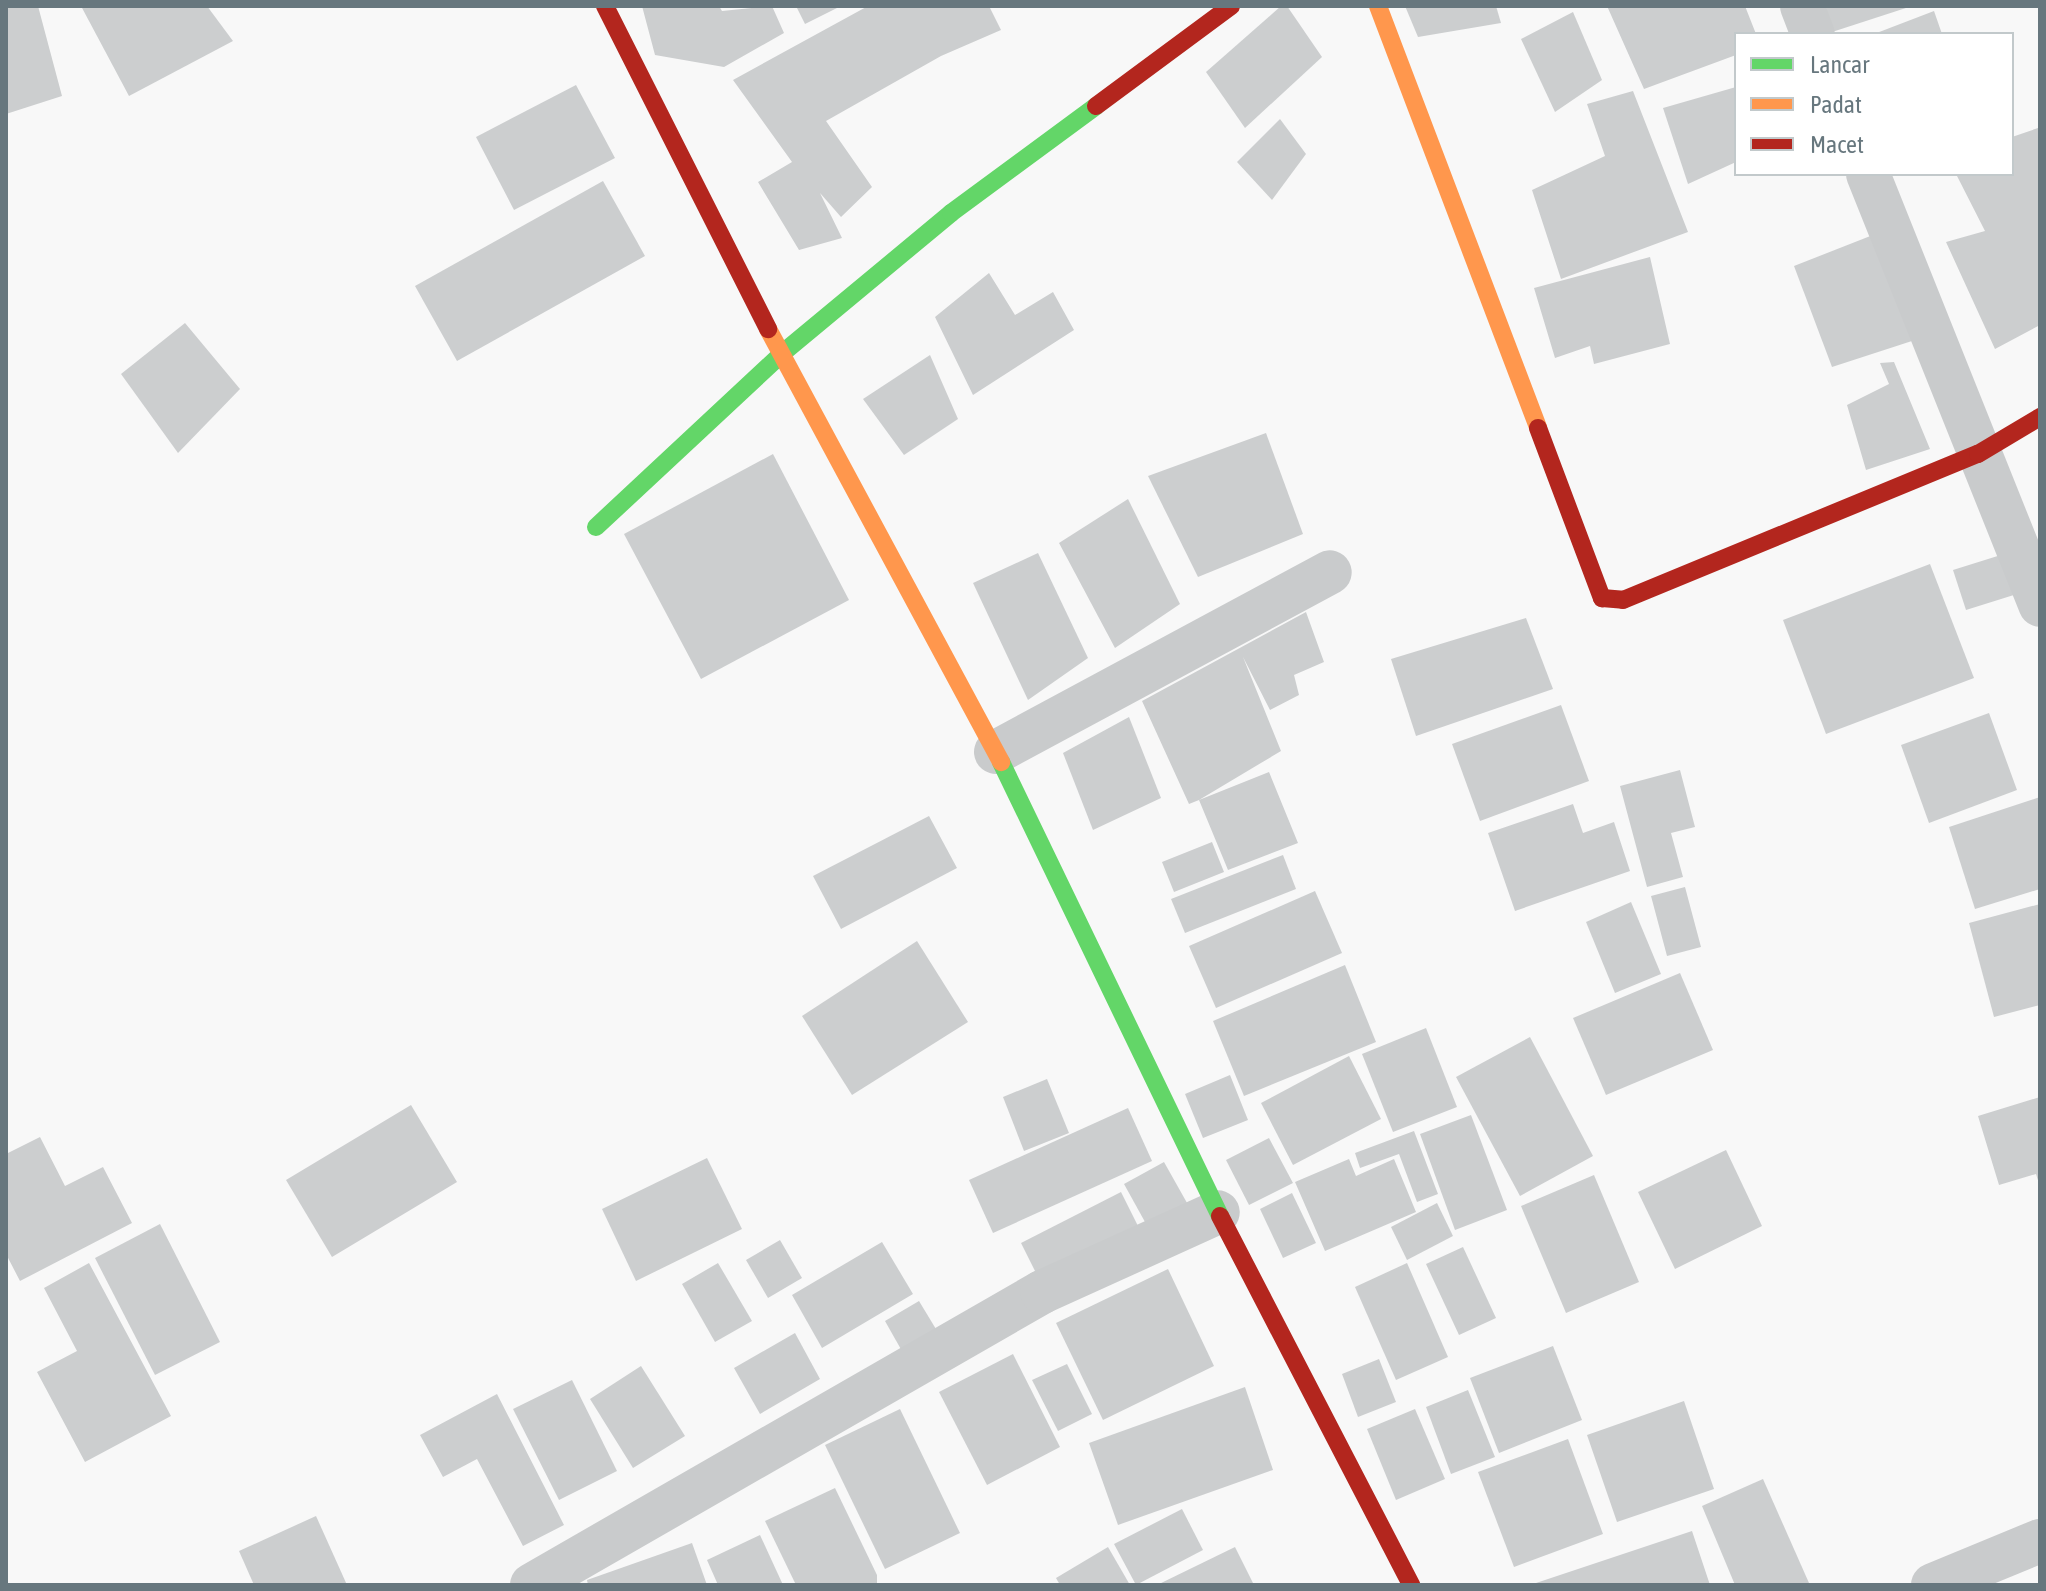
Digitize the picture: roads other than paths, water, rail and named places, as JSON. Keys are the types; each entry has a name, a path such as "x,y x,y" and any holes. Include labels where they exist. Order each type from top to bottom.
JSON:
{"street":[{"path":"605,6 723,245 785,351 996,752 1218,1212 1411,1585"},
{"path":"596,527 785,351 951,213 1231,6"},
{"path":"1378,6 1602,598 1623,600 1978,454 2040,417"},
{"path":"1802,6 1812,32"},
{"path":"1869,176 2040,605"},
{"path":"996,752 1330,572"},
{"path":"532,1585 1042,1292 1218,1212"},
{"path":"1933,1585 2040,1541"}]}
